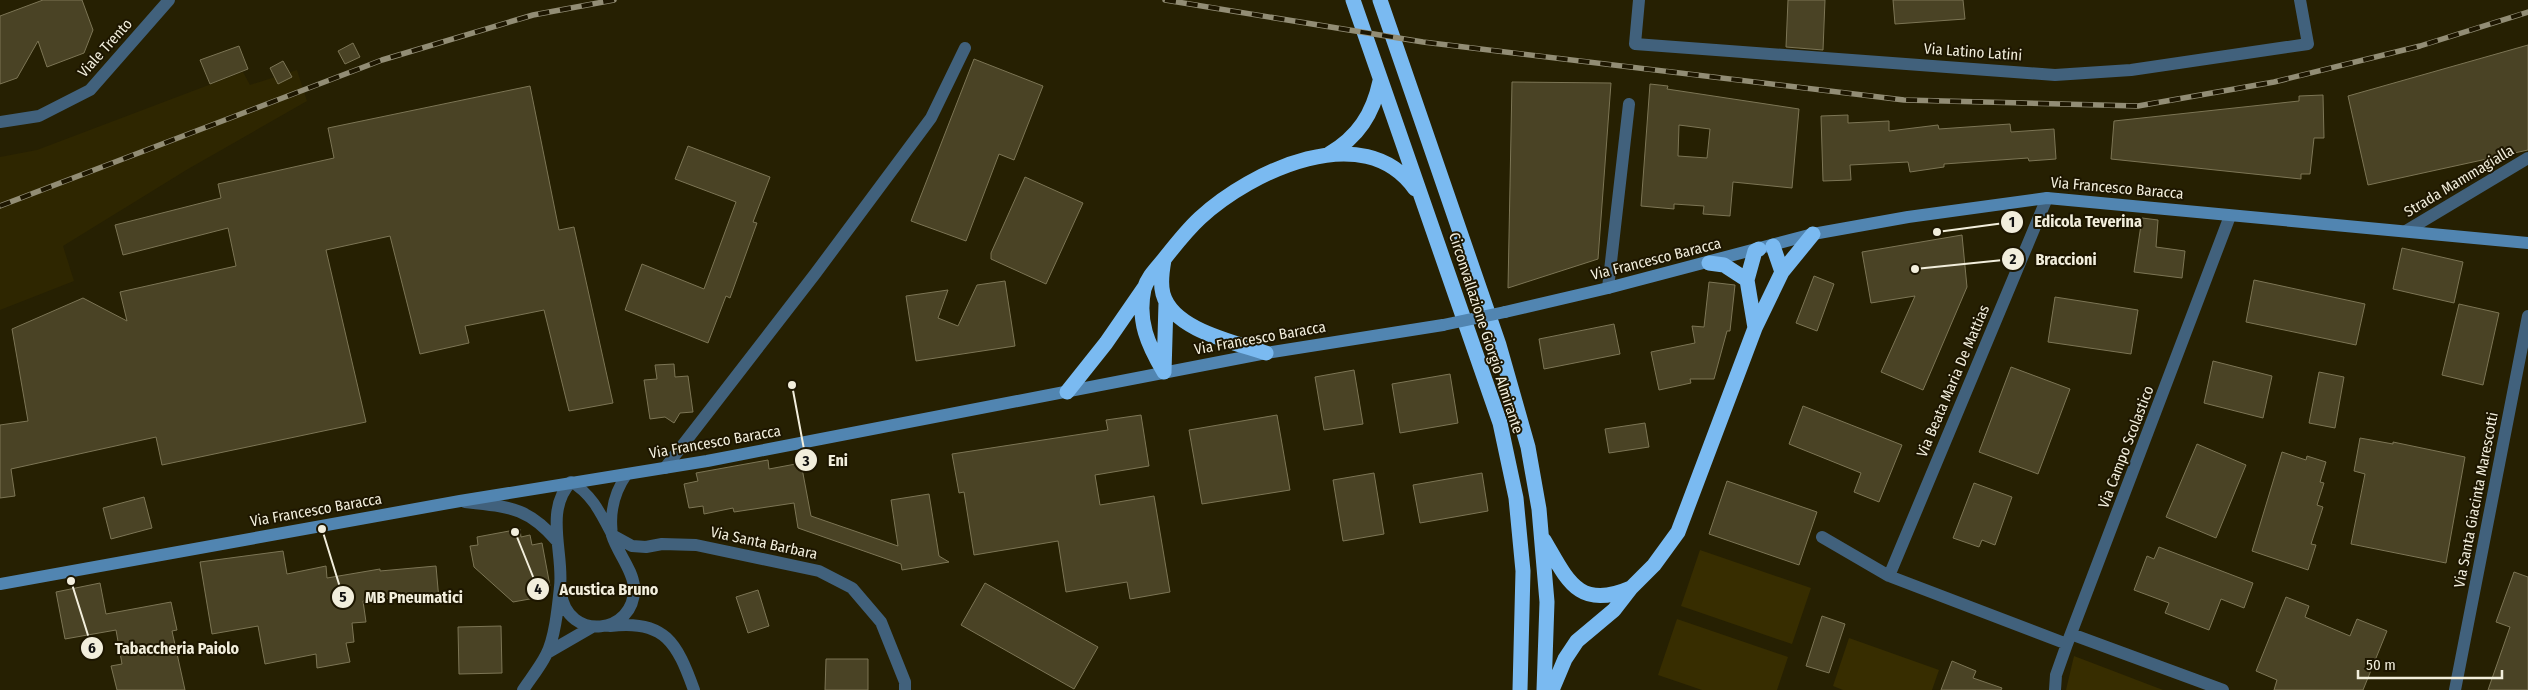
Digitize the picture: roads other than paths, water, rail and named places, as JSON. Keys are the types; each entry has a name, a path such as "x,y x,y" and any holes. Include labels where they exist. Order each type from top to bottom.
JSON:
{"highway":[{"name":"Circonvallazione Giorgio Almirante","path":"1353,0 1500,423 1516,498 1523,571 1520,690"},
{"name":"Circonvallazione Giorgio Almirante","path":"1380,0 1499,345 1528,447 1541,534 1547,602 1544,690"},
{"path":"1067,392 1106,343 1156,268 1200,217 1251,182 1280,168 1328,154 1340,148 1360,128 1374,105 1380,81"},
{"path":"1328,154 1364,155 1389,164 1411,182 1426,207"},
{"path":"1552,690 1565,659 1577,641 1614,610 1631,588 1654,565 1678,532 1755,328 1782,272 1813,234"},
{"path":"1755,328 1747,280 1755,251 1766,248 1782,272"},
{"path":"1164,260 1161,283 1166,303 1164,372"},
{"path":"1709,263 1724,265 1747,280"},
{"path":"1145,287 1141,312 1143,327 1150,349 1164,372"},
{"path":"1166,303 1177,316 1195,327 1266,353"},
{"path":"1541,534 1574,588 1597,596 1609,596 1631,588"}],"main road":[{"name":"Via Francesco Baracca","path":"0,584 460,501 665,468 1266,353 1443,325 1608,288 1766,248 1813,234 1908,217 2047,198 2528,243"}],"street":[{"name":"Viale Trento","path":"0,122 39,116 90,90 169,0"},
{"name":"Via Latino Latini","path":"1639,0 1635,44 2055,75 2130,70 2308,44 2300,0"},
{"path":"665,468 815,274 931,118 965,48"},
{"path":"1608,288 1629,104"},
{"name":"Strada Mammagialla","path":"2406,231 2528,158"},
{"name":"Via Beata Maria De Mattias","path":"1889,576 2047,198"},
{"name":"Via Campo Scolastico","path":"2055,690 2056,676 2069,639 2230,216"},
{"name":"Via Santa Giacinta Marescotti","path":"2455,690 2528,316"},
{"path":"523,690 548,653 560,588 560,559 556,524 560,504 567,486 571,482"},
{"path":"460,501 516,509 536,520 557,541"},
{"path":"610,626 628,609 634,590 633,580 619,554 612,534"},
{"name":"Via Santa Barbara","path":"612,534 632,546 646,547 662,544 696,545 819,571 852,588 881,622 905,682 905,690"},
{"path":"1822,537 1889,576 2222,690"},
{"path":"560,588 566,608 582,624 592,627 644,625 662,633 683,659 694,690"},
{"path":"548,653 592,627"}],"lane":[{"path":"612,534 612,509 615,495 627,474"},
{"path":"571,482 578,486 595,504 612,534"}],"railway":[{"path":"0,206 382,60 533,15 614,0"},
{"path":"1165,0 1423,42 1904,100 2138,106 2274,82 2420,46 2528,12"}],"place":[{"name":"Edicola Teverina","path":"1937,232"},
{"name":"Braccioni","path":"1915,269"},
{"name":"Eni","path":"792,385"},
{"name":"MB Pneumatici","path":"322,529"},
{"name":"Acustica Bruno","path":"515,532"},
{"name":"Tabaccheria Paiolo","path":"71,581"}]}
